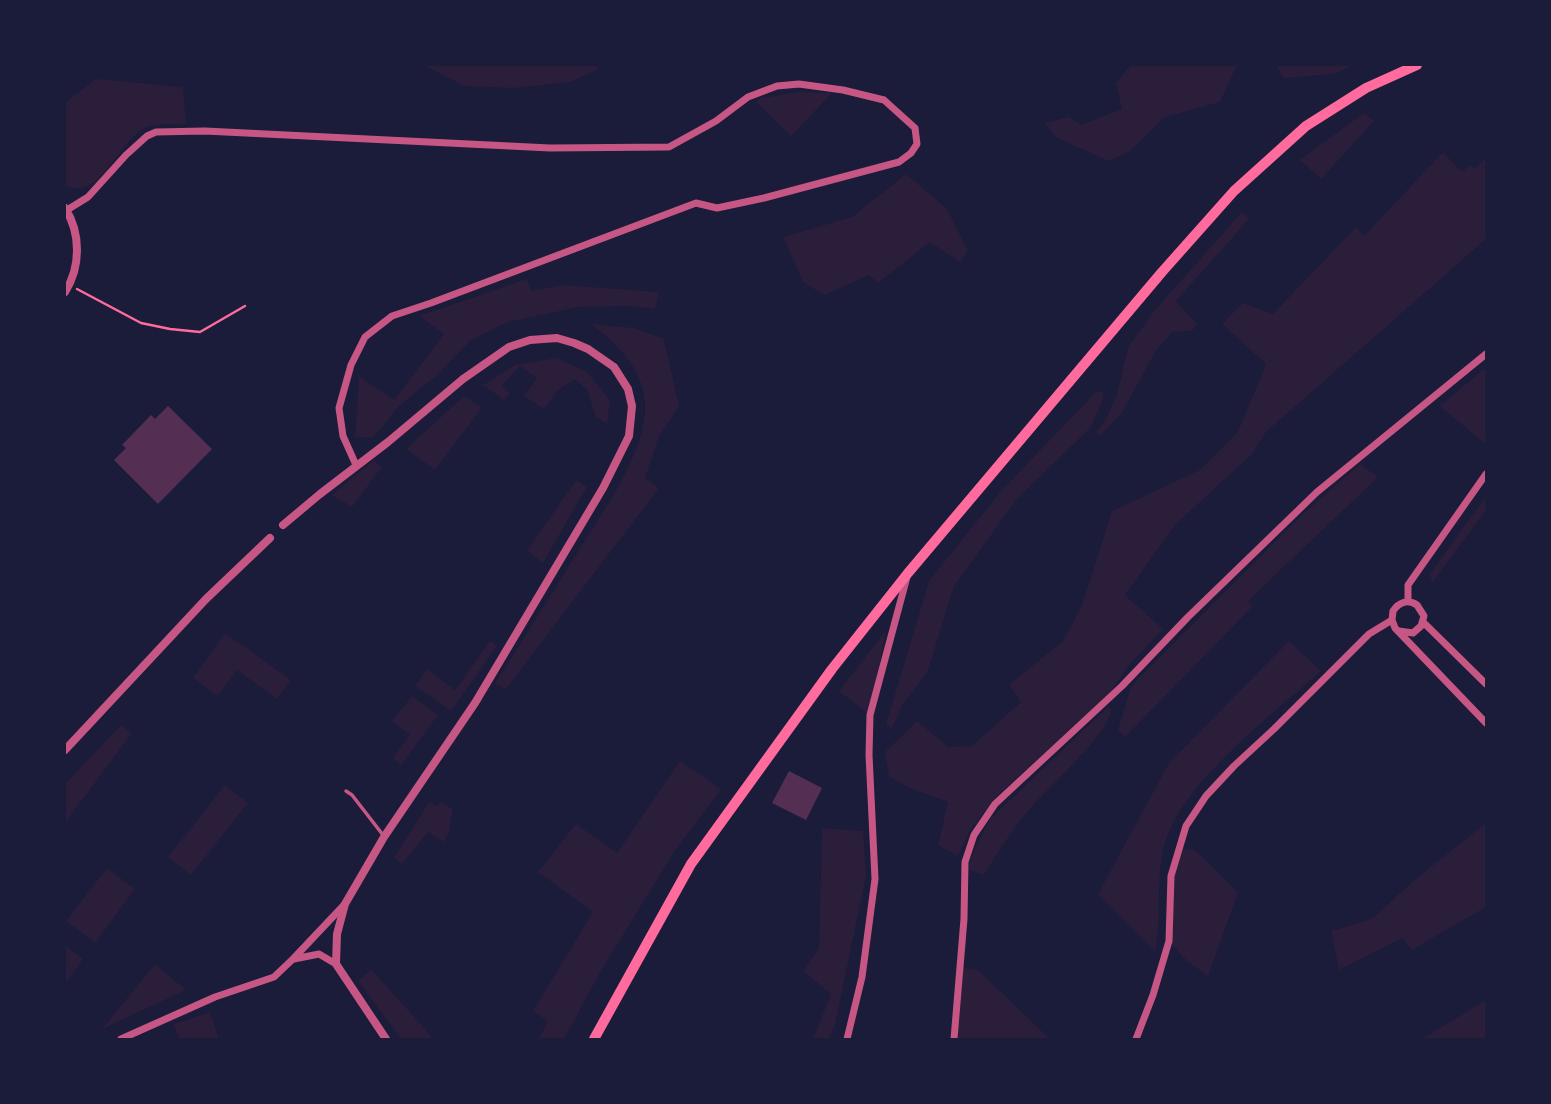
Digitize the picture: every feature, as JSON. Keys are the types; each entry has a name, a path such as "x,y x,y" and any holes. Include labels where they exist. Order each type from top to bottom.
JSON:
{"main road":[{"path":"594,1039 691,864 832,669 908,573 1162,272 1234,191 1306,126 1366,88 1417,65"}],"street":[{"path":"65,292 71,282 77,257 75,229 66,209 88,197 126,155 147,136 156,132 205,131 550,148 669,147 716,121 748,97 777,86 799,85 843,90 884,100 915,128 917,144 911,153 899,162 717,208 696,203 392,316 365,337 351,365 339,408 343,436 356,465"},
{"path":"121,1039 215,997 274,976 345,904 384,837 475,703 603,488 629,436 632,406 628,389 614,366 588,349 556,338 530,340 509,347 474,370 283,525"},
{"path":"954,1039 964,919 964,863 974,835 995,804 1122,686 1188,617 1317,492 1486,354"},
{"path":"1408,601 1408,585 1486,474"},
{"path":"65,750 206,600 270,538"},
{"path":"847,1039 862,977 875,879 869,755 870,715 908,573"},
{"path":"1408,601 1395,607 1392,620 1399,631 1486,723"},
{"path":"1408,601 1420,607 1423,622 1486,684"},
{"path":"1136,1039 1169,941 1171,876 1186,826 1206,796 1234,766 1369,634 1392,620"},
{"path":"1399,631 1413,633 1423,622"},
{"path":"336,964 337,934 345,904"},
{"path":"293,959 319,954 336,964 386,1039"}],"lane":[{"path":"346,791 384,837"}],"path":[{"path":"77,289 141,323 170,329 200,332 245,306"}],"shaded area":[{"path":"424,65 595,65 599,69 570,82 513,88 464,86"},
{"path":"1131,65 1237,65 1220,102 1165,117 1130,151 1109,161 1057,138 1045,123 1069,117 1081,125 1122,109 1116,83"},
{"path":"1277,65 1352,65 1334,74 1283,78"},
{"path":"96,79 183,87 186,124 147,127 137,133 99,178 88,186 77,189 65,185 65,103"},
{"path":"798,92 832,93 791,136 755,101"},
{"path":"1364,113 1374,121 1321,179 1300,160"},
{"path":"1443,152 1462,172 1470,165 1474,169 1486,158 1486,239 1266,432 1251,455 1175,525 1125,595 1163,629 1130,664 1110,693 998,795 971,828 958,856 938,845 948,802 889,777 885,752 917,721 948,747 972,746 1021,702 1009,685 1063,641 1082,605 1112,511 1200,470 1238,432 1266,364 1222,324 1243,303 1273,314 1356,227 1364,236"},
{"path":"906,174 947,209 968,251 960,262 930,242 878,283 869,275 824,295 803,282 783,237 852,217"},
{"path":"1242,212 1249,219 1176,301 1197,324 1192,331 1172,332 1155,352 1122,413 1100,436 1096,432 1106,419 1117,395 1128,347 1155,310"},
{"path":"527,279 531,291 563,285 659,292 655,309 630,306 579,307 508,322 470,341 436,376 399,406 374,437 355,437 359,376 394,400 444,334 419,316"},
{"path":"591,324 634,328 664,339 679,406 659,436 645,478 659,488 506,689 495,684 616,491 639,442 645,400 640,381 630,362 614,343"},
{"path":"556,358 586,371 610,400 607,424 595,416 588,391 575,379 558,390 544,409 524,396 537,378 520,366 502,386 510,394 504,400 483,385 515,365"},
{"path":"1486,367 1486,445 1440,406"},
{"path":"1096,392 1103,392 1103,399 1091,427 1017,499 954,586 927,673 902,705 892,729 886,724 929,581 1002,490"},
{"path":"464,396 482,408 435,470 406,449"},
{"path":"374,460 382,467 352,507 332,495"},
{"path":"1360,464 1378,477 1248,601 1253,606 1125,737 1118,730 1131,687 1303,514"},
{"path":"576,480 587,487 543,563 527,551"},
{"path":"1486,496 1486,510 1432,583 1430,574"},
{"path":"886,630 870,715 839,691"},
{"path":"225,633 291,680 277,699 237,670 218,696 193,678"},
{"path":"490,641 497,646 451,711 415,686 427,669 455,690"},
{"path":"1289,641 1321,671 1229,753 1187,801 1172,825 1161,863 1155,951 1098,894 1169,763"},
{"path":"412,696 438,715 401,765 393,758 410,735 392,721"},
{"path":"1108,707 1111,709 1108,719 1089,747 1027,812 984,875 968,869 974,850 990,819"},
{"path":"121,725 132,733 65,823 65,784"},
{"path":"680,761 721,789 676,849 602,969 564,1039 539,1039 548,1021 533,1011 593,912 538,872 576,824 617,853"},
{"path":"225,785 248,803 191,875 168,857"},
{"path":"429,802 437,806 440,802 453,809 449,832 444,842 428,832 402,864 394,858"},
{"path":"1486,823 1486,907 1412,950 1402,938 1339,970 1331,931 1372,919 1412,882"},
{"path":"822,828 863,831 866,876 835,1024 829,1039 813,1039 831,994 803,971 819,948"},
{"path":"1194,849 1238,893 1208,976 1187,961 1169,941 1171,876 1179,851"},
{"path":"107,868 135,889 95,943 66,921"},
{"path":"65,945 83,959 65,984"},
{"path":"155,964 186,990 102,1029"},
{"path":"960,967 979,971 1050,1039 954,1039"},
{"path":"371,969 432,1039 401,1039 358,981"},
{"path":"1486,1000 1486,1039 1422,1039"},
{"path":"210,1012 219,1039 179,1039 174,1024"}],"building":[{"path":"168,406 212,449 158,504 114,460 126,448 122,445 151,415 155,419"},
{"path":"789,771 822,788 806,820 772,803"}]}
